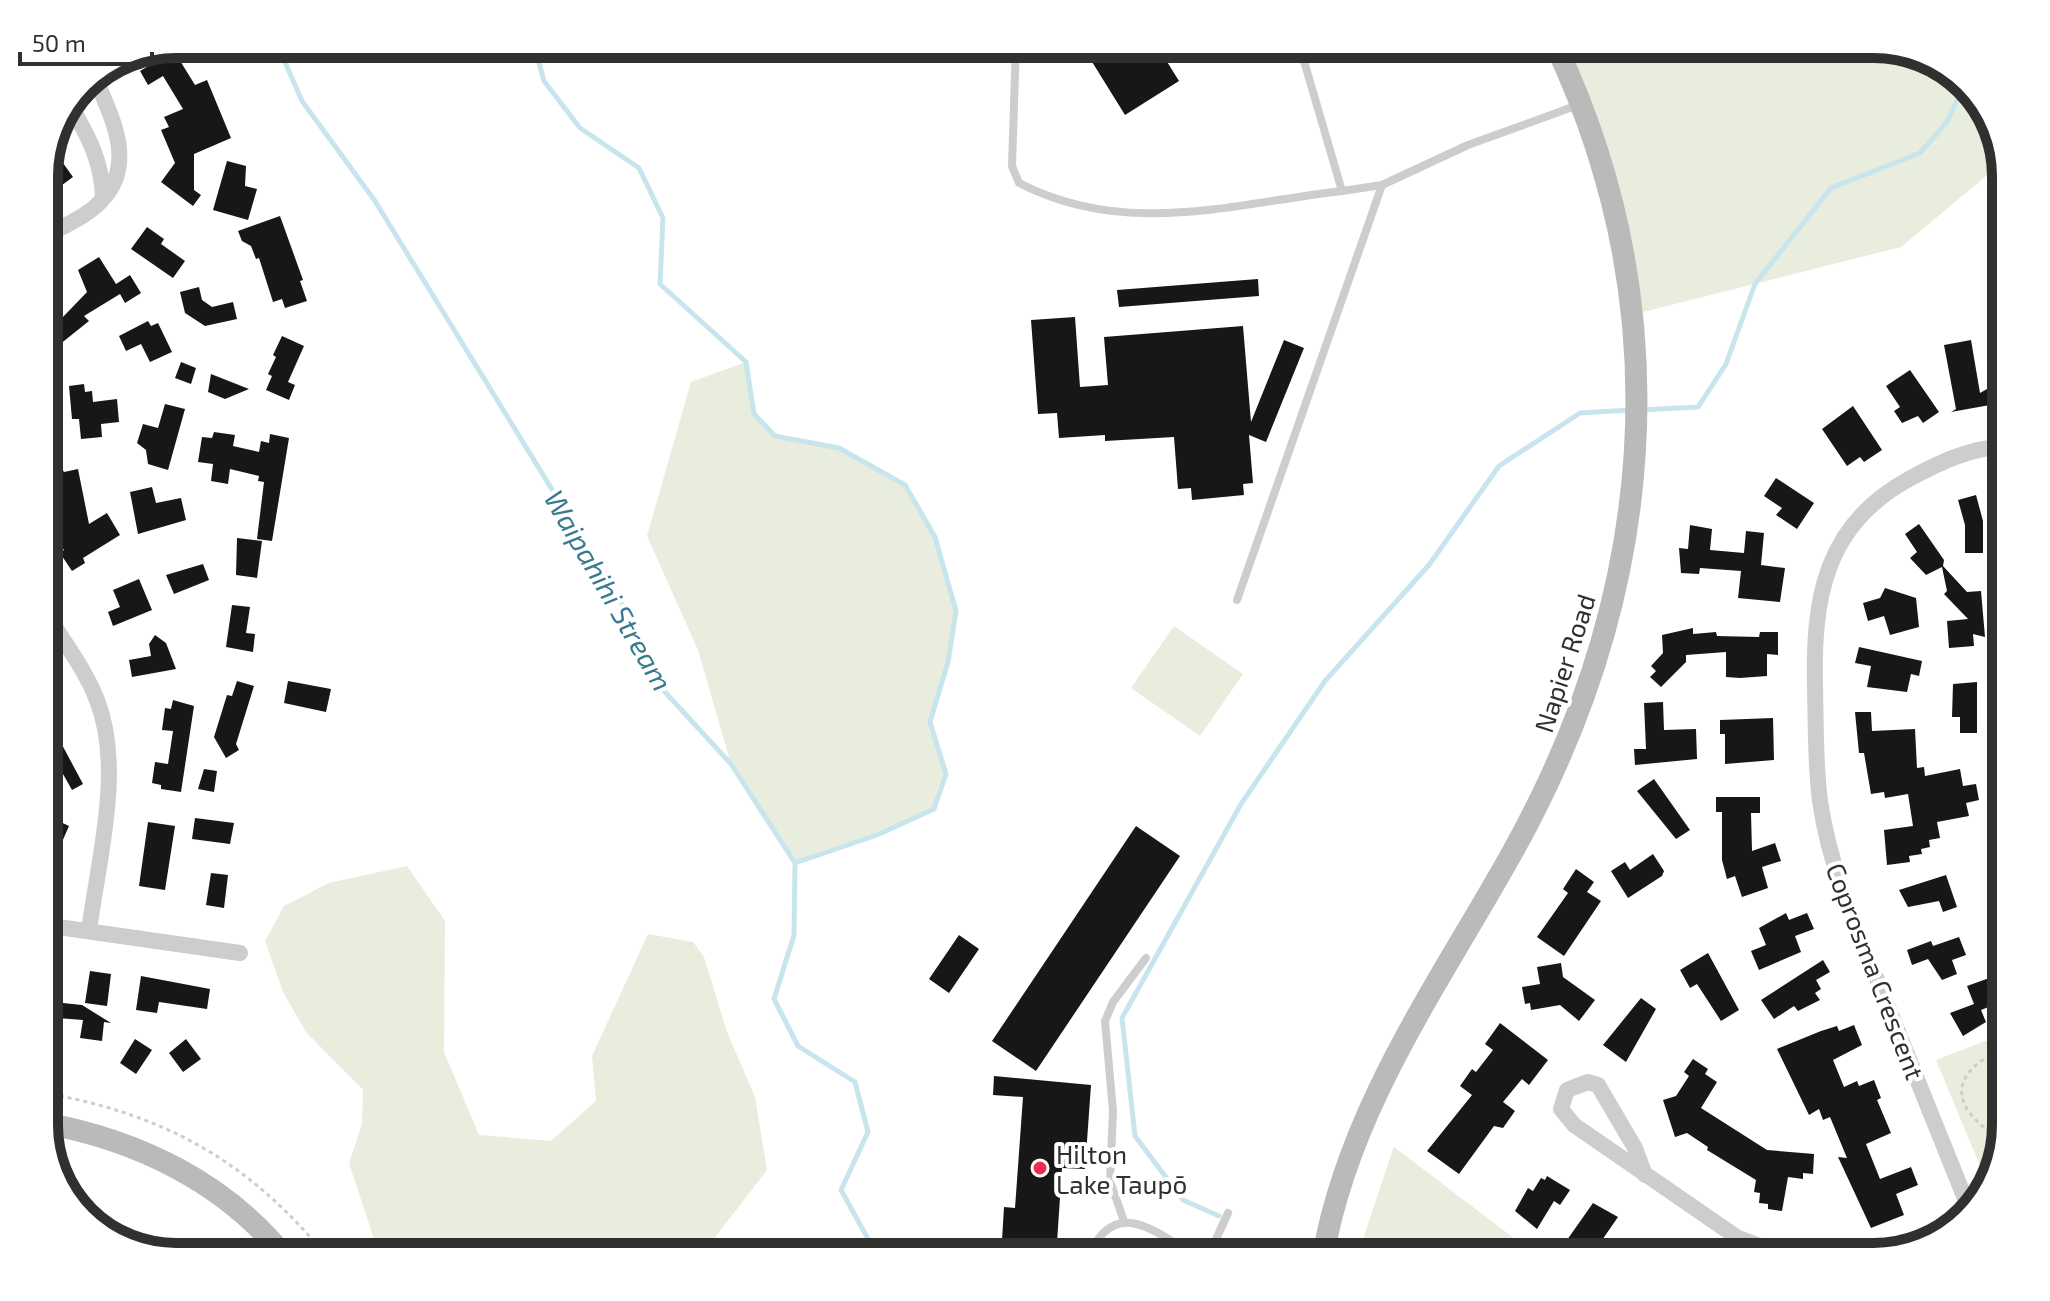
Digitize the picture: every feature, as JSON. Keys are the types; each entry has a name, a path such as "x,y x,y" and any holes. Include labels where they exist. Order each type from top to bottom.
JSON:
{"main road":[{"name":"Napier Road","path":"1326,1243 1338,1192 1361,1130 1396,1058 1514,851 1567,746 1604,643 1629,530 1637,458 1630,308 1611,200 1581,103 1561,58"},
{"path":"58,1126 122,1142 185,1171 235,1206 271,1243"}],"street":[{"path":"58,228 103,200 119,159 118,130 99,88"},
{"path":"76,115 96,151 103,175 103,200"},
{"name":"Coprosma Crescent","path":"1965,1198 1835,869 1816,767 1814,665 1817,615 1828,566 1846,531 1866,507 1938,463 1966,452 1992,448"},
{"path":"58,632 97,700 107,732 111,768 89,931"},
{"path":"58,927 240,953"},
{"path":"1645,1175 1635,1148 1598,1085 1588,1082 1567,1090 1561,1109 1574,1125 1645,1175 1738,1238 1752,1243"}],"lane":[{"path":"1016,58 1012,166 1019,183 1048,198 1127,215 1184,215 1382,185 1468,145 1581,103"},
{"path":"1303,58 1342,191"},
{"path":"1237,600 1382,185"},
{"path":"1124,1221 1110,1181 1113,1111 1105,1021 1113,1002 1146,958"},
{"path":"1214,1243 1228,1213"},
{"path":"1095,1243 1101,1231 1124,1221 1147,1226 1174,1243"}],"path":[{"path":"1991,1135 1968,1111 1963,1100 1968,1074 1984,1055 1992,1053"}],"green space":[{"path":"1558,58 1889,59 1919,67 1939,78 1968,104 1976,117 1988,146 1992,171 1901,247 1635,314"},
{"path":"746,362 754,414 775,436 839,448 905,485 935,537 956,611 948,662 930,722 946,774 934,809 877,835 795,863 731,764 698,650 647,536 691,382"},
{"path":"1174,626 1243,674 1200,736 1131,688"},
{"path":"407,866 445,921 444,1052 479,1135 551,1141 596,1101 592,1056 648,934 693,942 704,957 727,1032 755,1097 767,1170 711,1243 375,1243 349,1163 362,1124 363,1090 306,1032 283,992 265,941 284,906 329,883"},
{"path":"1992,1038 1992,1124 1990,1148 1982,1171 1936,1060"},
{"path":"1394,1146 1521,1243 1362,1243"}],"building":[{"path":"178,58 195,85 207,80 231,138 194,154 194,190 201,195 193,206 161,182 175,163 161,130 169,127 164,117 183,109 163,76 148,85 140,71 160,59"},
{"path":"1090,58 1165,58 1179,81 1125,115"},
{"path":"59,158 73,177 58,188"},
{"path":"227,161 246,166 245,186 257,189 248,220 213,210"},
{"path":"280,216 303,280 300,281 307,301 285,308 282,299 273,302 259,258 256,259 251,246 242,241 238,231"},
{"path":"147,227 164,239 161,244 185,261 173,278 131,249"},
{"path":"99,257 116,284 130,275 141,293 125,303 120,294 84,316 89,321 59,345 58,314 62,318 87,292 78,270"},
{"path":"1258,279 1259,296 1119,307 1117,290"},
{"path":"199,287 202,300 212,307 233,302 237,319 205,326 185,313 180,292"},
{"path":"1075,317 1080,387 1108,385 1104,337 1243,326 1251,422 1284,340 1304,348 1266,442 1249,435 1253,483 1243,484 1244,495 1192,500 1191,488 1178,489 1174,437 1105,441 1105,435 1059,438 1057,413 1038,414 1031,320"},
{"path":"148,321 151,326 158,323 172,352 150,362 141,344 126,351 119,336"},
{"path":"282,336 304,346 288,382 295,385 289,400 266,390 272,376 268,374 276,357 273,355"},
{"path":"1971,340 1980,393 1987,389 1990,405 1951,412 1956,409 1944,345"},
{"path":"181,362 196,368 191,384 175,378"},
{"path":"1910,370 1939,412 1923,423 1918,416 1902,423 1894,411 1900,407 1886,386"},
{"path":"211,374 249,389 225,399 208,392"},
{"path":"84,384 85,392 92,391 93,402 117,399 119,422 101,424 102,437 81,439 79,419 72,419 69,386"},
{"path":"165,404 185,409 168,470 148,464 146,450 137,443 143,424 158,428"},
{"path":"1853,406 1882,450 1864,462 1860,457 1847,466 1822,429"},
{"path":"214,432 235,435 233,446 259,452 261,441 269,443 270,434 289,438 272,541 257,539 264,482 258,481 259,476 230,469 228,484 211,481 213,464 198,462 202,437 212,438"},
{"path":"58,462 64,472 78,469 89,524 107,513 120,535 83,558 85,563 72,571 60,553 64,550 58,541"},
{"path":"1776,478 1814,503 1797,529 1776,515 1782,508 1764,496"},
{"path":"152,487 156,503 181,498 186,520 138,534 130,492"},
{"path":"1976,495 1983,521 1983,553 1965,553 1965,525 1958,500"},
{"path":"1919,524 1944,560 1943,566 1967,592 1981,591 1985,637 1973,634 1974,646 1949,648 1947,621 1968,619 1944,594 1947,591 1942,567 1926,575 1910,558 1917,552 1905,534"},
{"path":"1690,525 1712,529 1710,550 1744,553 1746,531 1764,533 1761,565 1785,568 1780,602 1738,598 1741,571 1700,568 1699,574 1681,573 1679,548 1688,549"},
{"path":"237,538 262,541 257,578 236,575"},
{"path":"203,564 209,580 174,594 166,575"},
{"path":"139,579 152,610 113,626 108,612 120,607 113,590"},
{"path":"1885,588 1916,598 1919,627 1890,635 1884,616 1868,621 1863,603 1880,598"},
{"path":"232,605 250,607 246,633 255,634 253,652 226,647"},
{"path":"1693,628 1693,634 1716,632 1717,636 1759,637 1760,632 1778,632 1778,655 1767,654 1767,676 1740,678 1726,677 1726,652 1686,655 1686,662 1661,687 1650,677 1656,671 1651,666 1663,653 1662,635"},
{"path":"155,635 166,643 176,669 132,677 129,660 151,656 149,644"},
{"path":"1859,647 1922,661 1919,676 1911,674 1907,692 1867,687 1871,666 1855,663"},
{"path":"237,681 254,686 236,744 239,750 226,758 214,737 227,695 232,696"},
{"path":"288,681 331,689 326,712 284,703"},
{"path":"1977,682 1977,733 1960,733 1960,717 1952,717 1953,684"},
{"path":"173,700 194,706 181,792 161,789 161,785 152,783 155,762 168,764 173,731 162,730 165,708 171,709"},
{"path":"1663,702 1664,730 1696,729 1697,759 1635,765 1634,749 1646,749 1644,703"},
{"path":"1855,712 1871,712 1872,731 1915,729 1917,768 1924,767 1925,776 1960,769 1963,786 1976,784 1979,800 1966,803 1969,816 1937,822 1940,838 1929,840 1930,847 1921,849 1922,854 1909,856 1910,862 1887,865 1884,830 1913,826 1908,794 1885,798 1884,792 1871,794 1864,753 1859,753"},
{"path":"1773,718 1774,760 1725,764 1725,734 1720,734 1720,720"},
{"path":"58,742 83,784 72,790 58,768"},
{"path":"204,769 217,771 214,792 198,789"},
{"path":"1654,779 1690,830 1676,839 1637,791"},
{"path":"1716,797 1760,797 1760,813 1751,813 1752,851 1775,843 1781,861 1762,867 1768,888 1742,897 1735,876 1727,879 1722,860 1722,812 1716,812"},
{"path":"195,818 234,823 230,844 192,839"},
{"path":"58,821 69,826 58,851"},
{"path":"148,822 175,826 165,890 139,886"},
{"path":"1136,826 1180,856 1036,1071 992,1041"},
{"path":"1653,854 1664,871 1662,876 1628,898 1611,871 1625,862 1630,870"},
{"path":"1576,869 1594,882 1587,892 1601,901 1564,956 1537,937 1568,893 1563,889"},
{"path":"211,873 228,875 224,908 206,905"},
{"path":"1946,875 1957,907 1943,912 1939,901 1908,907 1899,890"},
{"path":"1786,913 1789,920 1807,913 1814,929 1795,936 1801,952 1759,970 1751,951 1766,945 1759,928"},
{"path":"959,935 979,949 949,993 929,979"},
{"path":"1959,937 1966,955 1952,960 1957,974 1942,980 1928,959 1912,965 1907,950 1931,941 1933,946"},
{"path":"1708,953 1739,1010 1721,1021 1697,984 1690,988 1680,970"},
{"path":"1823,960 1830,972 1816,980 1821,989 1815,993 1820,1000 1798,1011 1794,1006 1774,1019 1761,1000"},
{"path":"1561,963 1563,977 1595,1000 1579,1021 1560,1005 1531,1010 1530,1003 1525,1004 1522,987 1540,984 1537,967"},
{"path":"90,971 111,974 107,1006 85,1003"},
{"path":"141,976 210,989 207,1009 159,1002 157,1013 136,1010"},
{"path":"1992,977 1992,1006 1981,1010 1986,1022 1963,1036 1950,1013 1974,1004 1967,986"},
{"path":"1641,998 1656,1009 1626,1062 1603,1045"},
{"path":"58,1002 82,1005 111,1023 104,1022 102,1041 80,1038 83,1020 58,1018"},
{"path":"1500,1023 1548,1060 1529,1085 1522,1079 1503,1102 1515,1111 1503,1128 1494,1126 1459,1174 1427,1151 1472,1095 1460,1086 1472,1069 1476,1072 1493,1050 1485,1044"},
{"path":"1854,1025 1862,1045 1833,1060 1844,1087 1857,1081 1859,1086 1874,1080 1881,1098 1877,1100 1891,1133 1866,1144 1880,1179 1911,1167 1918,1185 1896,1194 1904,1215 1871,1228 1838,1157 1847,1158 1830,1117 1823,1120 1819,1109 1809,1115 1777,1049 1837,1026 1839,1031"},
{"path":"135,1039 152,1050 136,1074 120,1063"},
{"path":"186,1039 201,1059 183,1072 169,1053"},
{"path":"1693,1059 1708,1069 1705,1074 1717,1082 1701,1108 1767,1150 1814,1154 1813,1174 1803,1173 1803,1179 1788,1177 1782,1211 1768,1209 1768,1204 1759,1203 1760,1193 1754,1192 1756,1180 1707,1150 1708,1147 1687,1133 1675,1137 1663,1100 1676,1096 1689,1076 1684,1072"},
{"name":"Hilton Lake Taupō","path":"994,1076 1091,1085 1085,1169 1062,1168 1057,1243 1002,1243 1004,1207 1015,1208 1023,1097 993,1095"},
{"path":"1547,1176 1570,1190 1560,1205 1554,1201 1537,1229 1515,1211 1528,1188 1533,1191 1541,1178 1545,1180"},
{"path":"1593,1203 1618,1217 1600,1243 1572,1243 1567,1240"}],"waterway":[{"name":"Waipahihi Stream","path":"283,58 302,101 375,201 621,602 654,680 731,764 795,863 794,935 774,999 798,1046 855,1082 868,1132 841,1190 870,1243"},
{"path":"538,58 544,81 580,128 639,168 663,218 660,284 746,362 754,414 775,436 839,448 905,485 935,537 956,611 948,662 930,722 946,774 934,809 877,835 795,863"},
{"path":"1640,410 1698,407 1726,364 1755,284 1831,188 1920,153 1947,122 1959,95"},
{"path":"1219,1216 1183,1200 1135,1136 1122,1018 1241,804 1325,681 1429,565 1499,466 1580,413 1630,410"}],"place":[{"name":"Hilton Lake Taupō","path":"1040,1168"}]}
